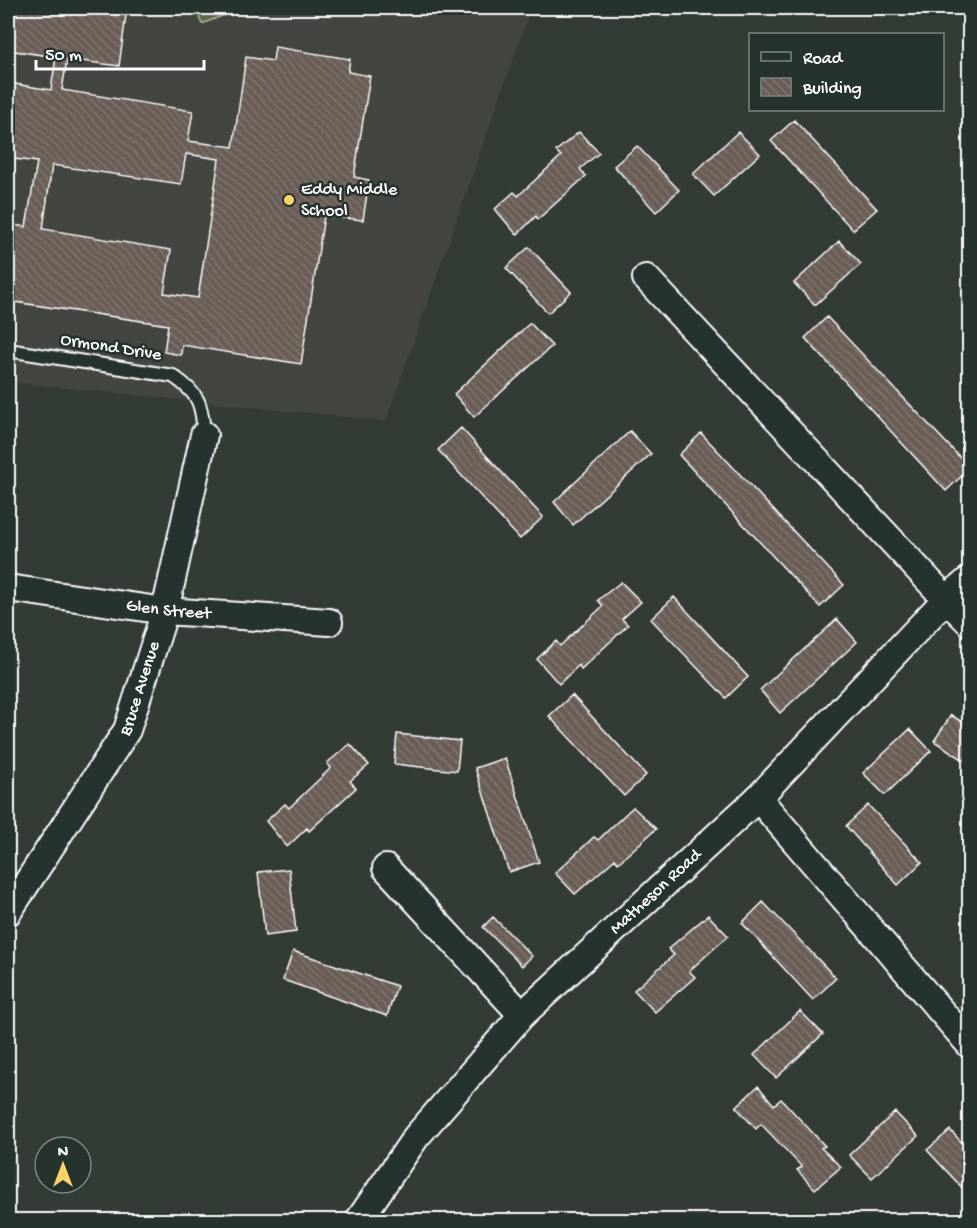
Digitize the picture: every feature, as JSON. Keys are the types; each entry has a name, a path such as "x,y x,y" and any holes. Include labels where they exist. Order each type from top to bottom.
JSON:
{"street":[{"path":"646,278 969,623"},
{"name":"Bruce Avenue","path":"8,912 128,730 165,611 204,435"},
{"name":"Matheson Road","path":"359,1221 416,1137 522,1015 758,798 946,599 969,579"},
{"name":"Glen Street","path":"8,588 165,611 329,622"},
{"path":"758,798 969,1045"},
{"path":"386,867 522,1015"}],"lane":[{"name":"Ormond Drive","path":"8,350 173,376 192,389 203,411 204,435"}],"shaded area":[{"path":"8,8 531,8 386,421 8,382"}],"green space":[{"path":"195,8 242,8 202,24"}],"building":[{"name":"Eddy Middle School","path":"8,8 127,8 119,66 67,59 62,90 193,111 188,141 233,147 246,57 273,61 275,47 350,59 348,72 370,76 354,177 369,180 363,220 324,216 301,364 182,345 181,355 164,352 168,325 8,301 8,224 26,227 37,162 8,158 8,83 51,90 56,57 8,50","holes":["186,154 219,159 198,298 164,293 171,250 43,229 52,165 181,184"]},
{"path":"794,120 877,209 853,230 771,141"},
{"path":"579,132 599,153 580,169 586,176 538,219 536,216 517,235 495,209 514,192 518,196 561,156 556,151"},
{"path":"738,132 760,154 714,196 693,174"},
{"path":"637,146 679,190 656,212 614,166"},
{"path":"839,241 861,264 815,305 794,283"},
{"path":"529,247 571,292 548,313 506,268"},
{"path":"827,317 970,468 946,491 805,338"},
{"path":"530,323 552,346 474,417 454,394"},
{"path":"461,428 543,517 520,539 438,450"},
{"path":"630,431 651,454 573,525 554,502"},
{"path":"701,433 844,585 820,607 679,455"},
{"path":"621,582 641,602 622,619 628,625 581,669 579,665 559,684 537,659 556,641 560,646 603,606 598,600"},
{"path":"674,597 748,677 726,698 651,619"},
{"path":"837,619 857,642 780,713 760,690"},
{"path":"572,695 646,775 624,796 549,716"},
{"path":"951,715 970,727 970,764 934,741"},
{"path":"910,729 931,751 885,795 863,773"},
{"path":"397,734 460,741 457,771 394,764"},
{"path":"350,744 369,765 350,781 356,788 309,831 307,828 287,847 266,821 285,804 289,808 331,768 327,763"},
{"path":"505,758 539,862 509,872 475,768"},
{"path":"868,805 922,862 898,885 846,826"},
{"path":"633,807 656,829 618,863 615,859 575,894 555,873 594,837 598,840"},
{"path":"289,869 296,932 265,936 258,872"},
{"path":"763,902 836,978 813,1000 742,923"},
{"path":"708,915 728,936 689,971 695,977 655,1012 634,990 674,955 668,949"},
{"path":"493,917 532,956 522,966 483,927"},
{"path":"293,951 397,986 387,1016 283,980"},
{"path":"800,1011 823,1034 776,1078 754,1055"},
{"path":"758,1086 774,1105 781,1099 825,1146 821,1148 841,1167 815,1189 797,1170 802,1167 761,1124 756,1129 736,1107"},
{"path":"895,1112 918,1136 872,1178 849,1155"},
{"path":"950,1130 970,1151 970,1196 927,1150"}],"place":[{"name":"Eddy Middle School","path":"289,200"}]}
